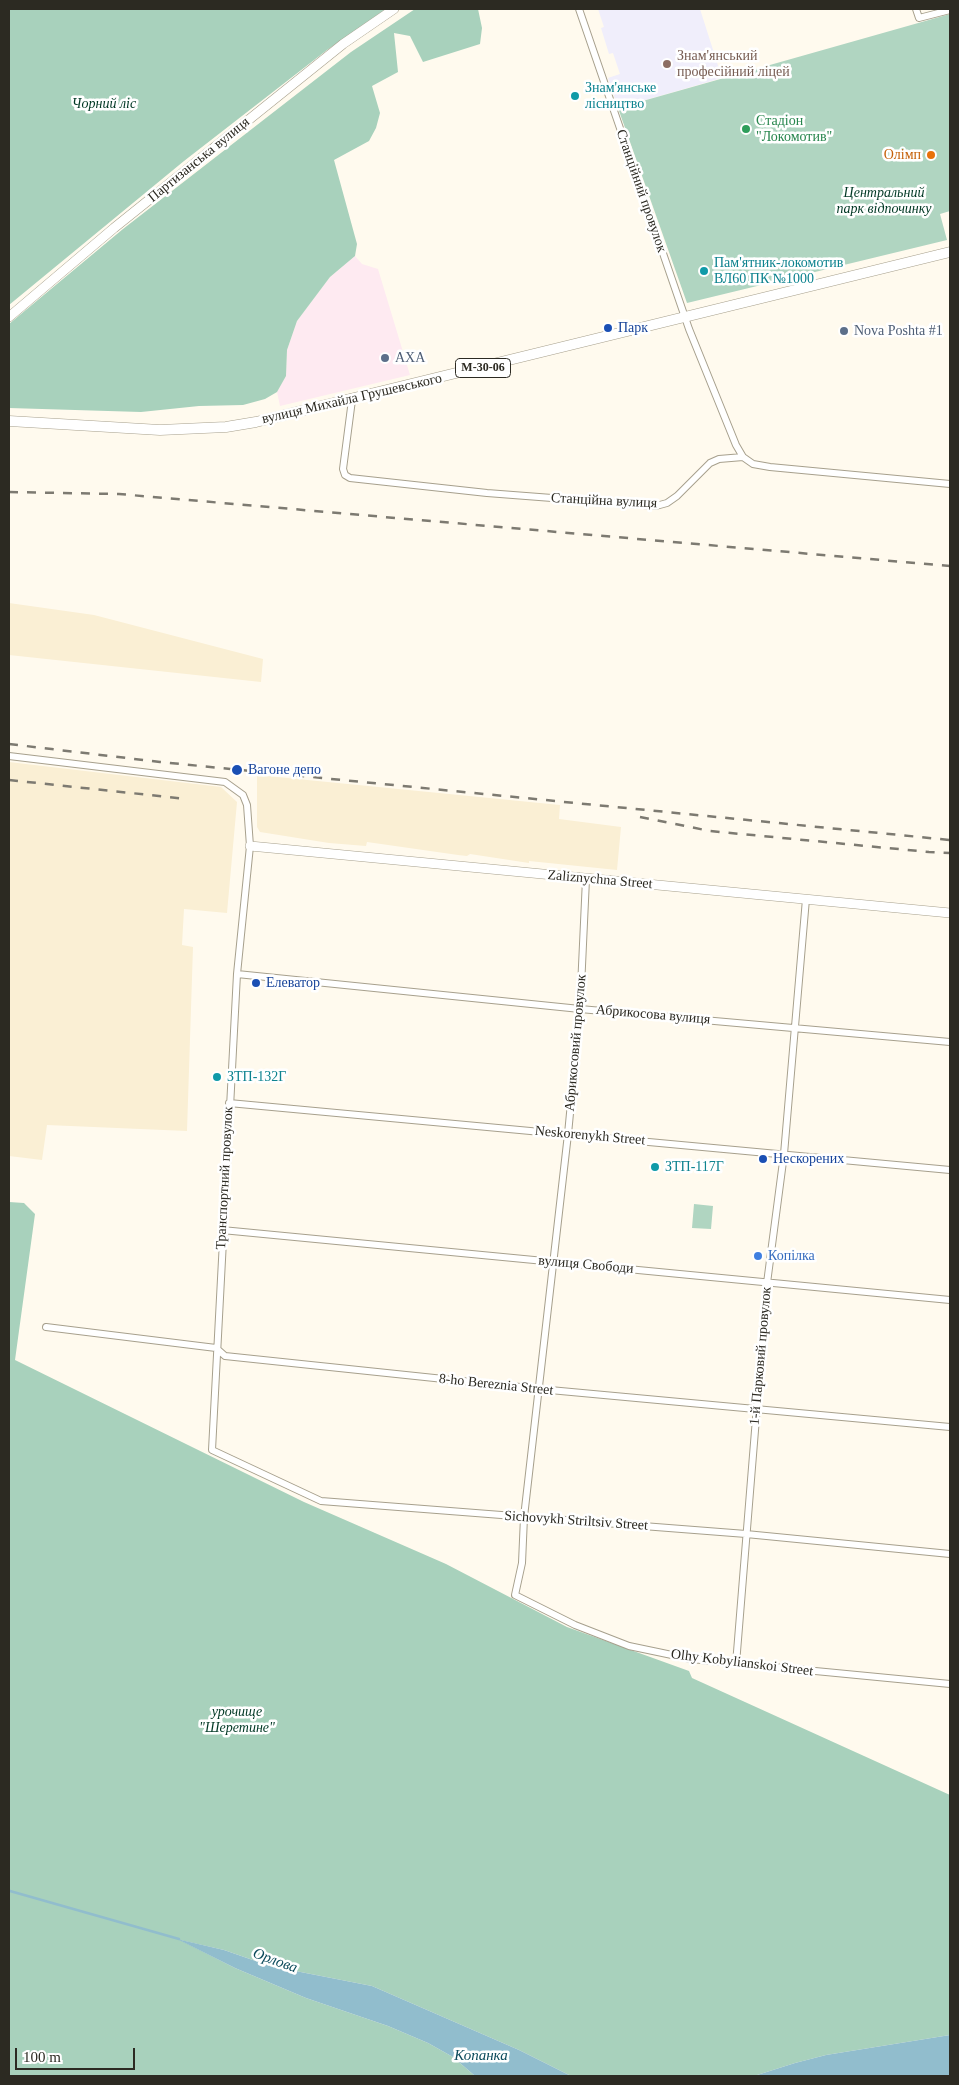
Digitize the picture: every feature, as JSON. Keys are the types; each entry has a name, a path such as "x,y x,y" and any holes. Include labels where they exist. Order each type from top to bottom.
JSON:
{"main road":[{"name":"вулиця Михайла Грушевського","path":"9,421 126,429 194,429 256,422 950,252"}],"street":[{"name":"Партизанська вулиця","path":"9,316 114,228 336,49 394,9"},
{"name":"Станційний провулок","path":"579,9 685,317 736,445 743,458"},
{"path":"916,9 919,18 950,10"},
{"name":"Станційна вулиця","path":"352,400 343,469 350,478 656,506 667,503 677,496 710,463 718,459 743,458 753,464 770,467 950,484"},
{"name":"Транспортний провулок","path":"9,756 225,782 243,795 247,805 250,846 237,974 222,1230 212,1450"},
{"name":"Zaliznychna Street","path":"250,846 950,913"},
{"name":"Абрикосовий провулок","path":"515,1595 522,1563 524,1517 568,1134 580,1009 586,879"},
{"name":"1-й Парковий провулок","path":"736,1664 767,1282 784,1154 806,899"},
{"name":"Абрикосова вулиця","path":"237,974 580,1009 950,1042"},
{"name":"Neskorenykh Street","path":"229,1103 950,1170"},
{"name":"вулиця Свободи","path":"222,1230 950,1300"},
{"name":"8-ho Bereznia Street","path":"46,1327 216,1348 225,1356 539,1390 950,1427"},
{"name":"Sichovykh Striltsiv Street","path":"212,1450 321,1501 746,1534 950,1554"},
{"name":"Olhy Kobylianskoi Street","path":"515,1595 575,1625 629,1646 691,1659 950,1684"}],"shaded area":[{"name":"Знам'янський професійний ліцей","path":"598,9 700,9 722,78 618,108 608,78 620,74 613,53 609,54 601,28 604,27"},
{"path":"355,256 362,264 378,269 410,375 280,406 277,392 286,376 287,350 297,321 330,277"},
{"path":"9,603 94,615 263,659 261,682 9,655"},
{"path":"9,762 221,787 237,802 227,913 184,909 182,945 193,947 187,1131 47,1125 42,1160 9,1156"},
{"path":"257,775 560,805 559,819 621,827 617,870 529,861 529,863 367,842 366,846 329,843 260,832 257,827"}],"green space":[{"name":"Чорний ліс","path":"9,9 386,9 327,50 184,161 9,305"},
{"path":"415,9 478,9 482,28 480,44 423,62 410,36 394,33 398,72 372,86 380,113 376,128 369,141 334,160 357,244 355,256 330,277 297,321 287,350 286,376 277,392 265,399 243,405 199,406 141,412 9,408 9,324 123,229 351,52"},
{"name":"Центральний парк відпочинку","path":"950,14 950,211 940,214 947,240 687,303 618,108"},
{"name":"урочище \"Шеретине\"","path":"9,1202 24,1203 35,1214 15,1360 304,1502 446,1564 567,1627 689,1671 692,1678 950,1795 950,2035 826,2055 754,2076 571,2076 519,2050 372,1986 270,1966 224,1950 180,1940 235,1968 306,1998 388,2026 428,2043 453,2057 475,2076 9,2076"},
{"path":"694,1204 713,1206 711,1229 692,1228"}],"water":[{"name":"Копанка","path":"177,1939 224,1950 270,1966 372,1986 519,2050 571,2076 475,2076 453,2057 428,2043 388,2026 306,1998 235,1968"},
{"path":"950,2035 950,2076 754,2076 826,2055"}],"waterway":[{"name":"Орлова","path":"10,1891 179,1939"}],"railway":[{"path":"9,492 119,494 950,566"},
{"path":"9,744 160,762 950,840"},
{"path":"9,780 187,799"},
{"path":"640,817 710,831 950,853"}],"place":[{"name":"Знам'янський професійний ліцей","path":"667,64"},
{"name":"Знам'янське лісництво","path":"575,96"},
{"name":"Стадіон \"Локомотив\"","path":"746,129"},
{"name":"Олімп","path":"931,155"},
{"name":"Пам'ятник-локомотив ВЛ60 ПК №1000","path":"704,271"},
{"name":"Парк","path":"608,328"},
{"name":"Nova Poshta #1","path":"844,331"},
{"name":"AXA","path":"385,358"},
{"name":"Вагоне депо","path":"237,770"},
{"name":"Елеватор","path":"256,983"},
{"name":"ЗТП-132Г","path":"217,1077"},
{"name":"Нескорених","path":"763,1159"},
{"name":"ЗТП-117Г","path":"655,1167"},
{"name":"Копілка","path":"758,1256"}]}
